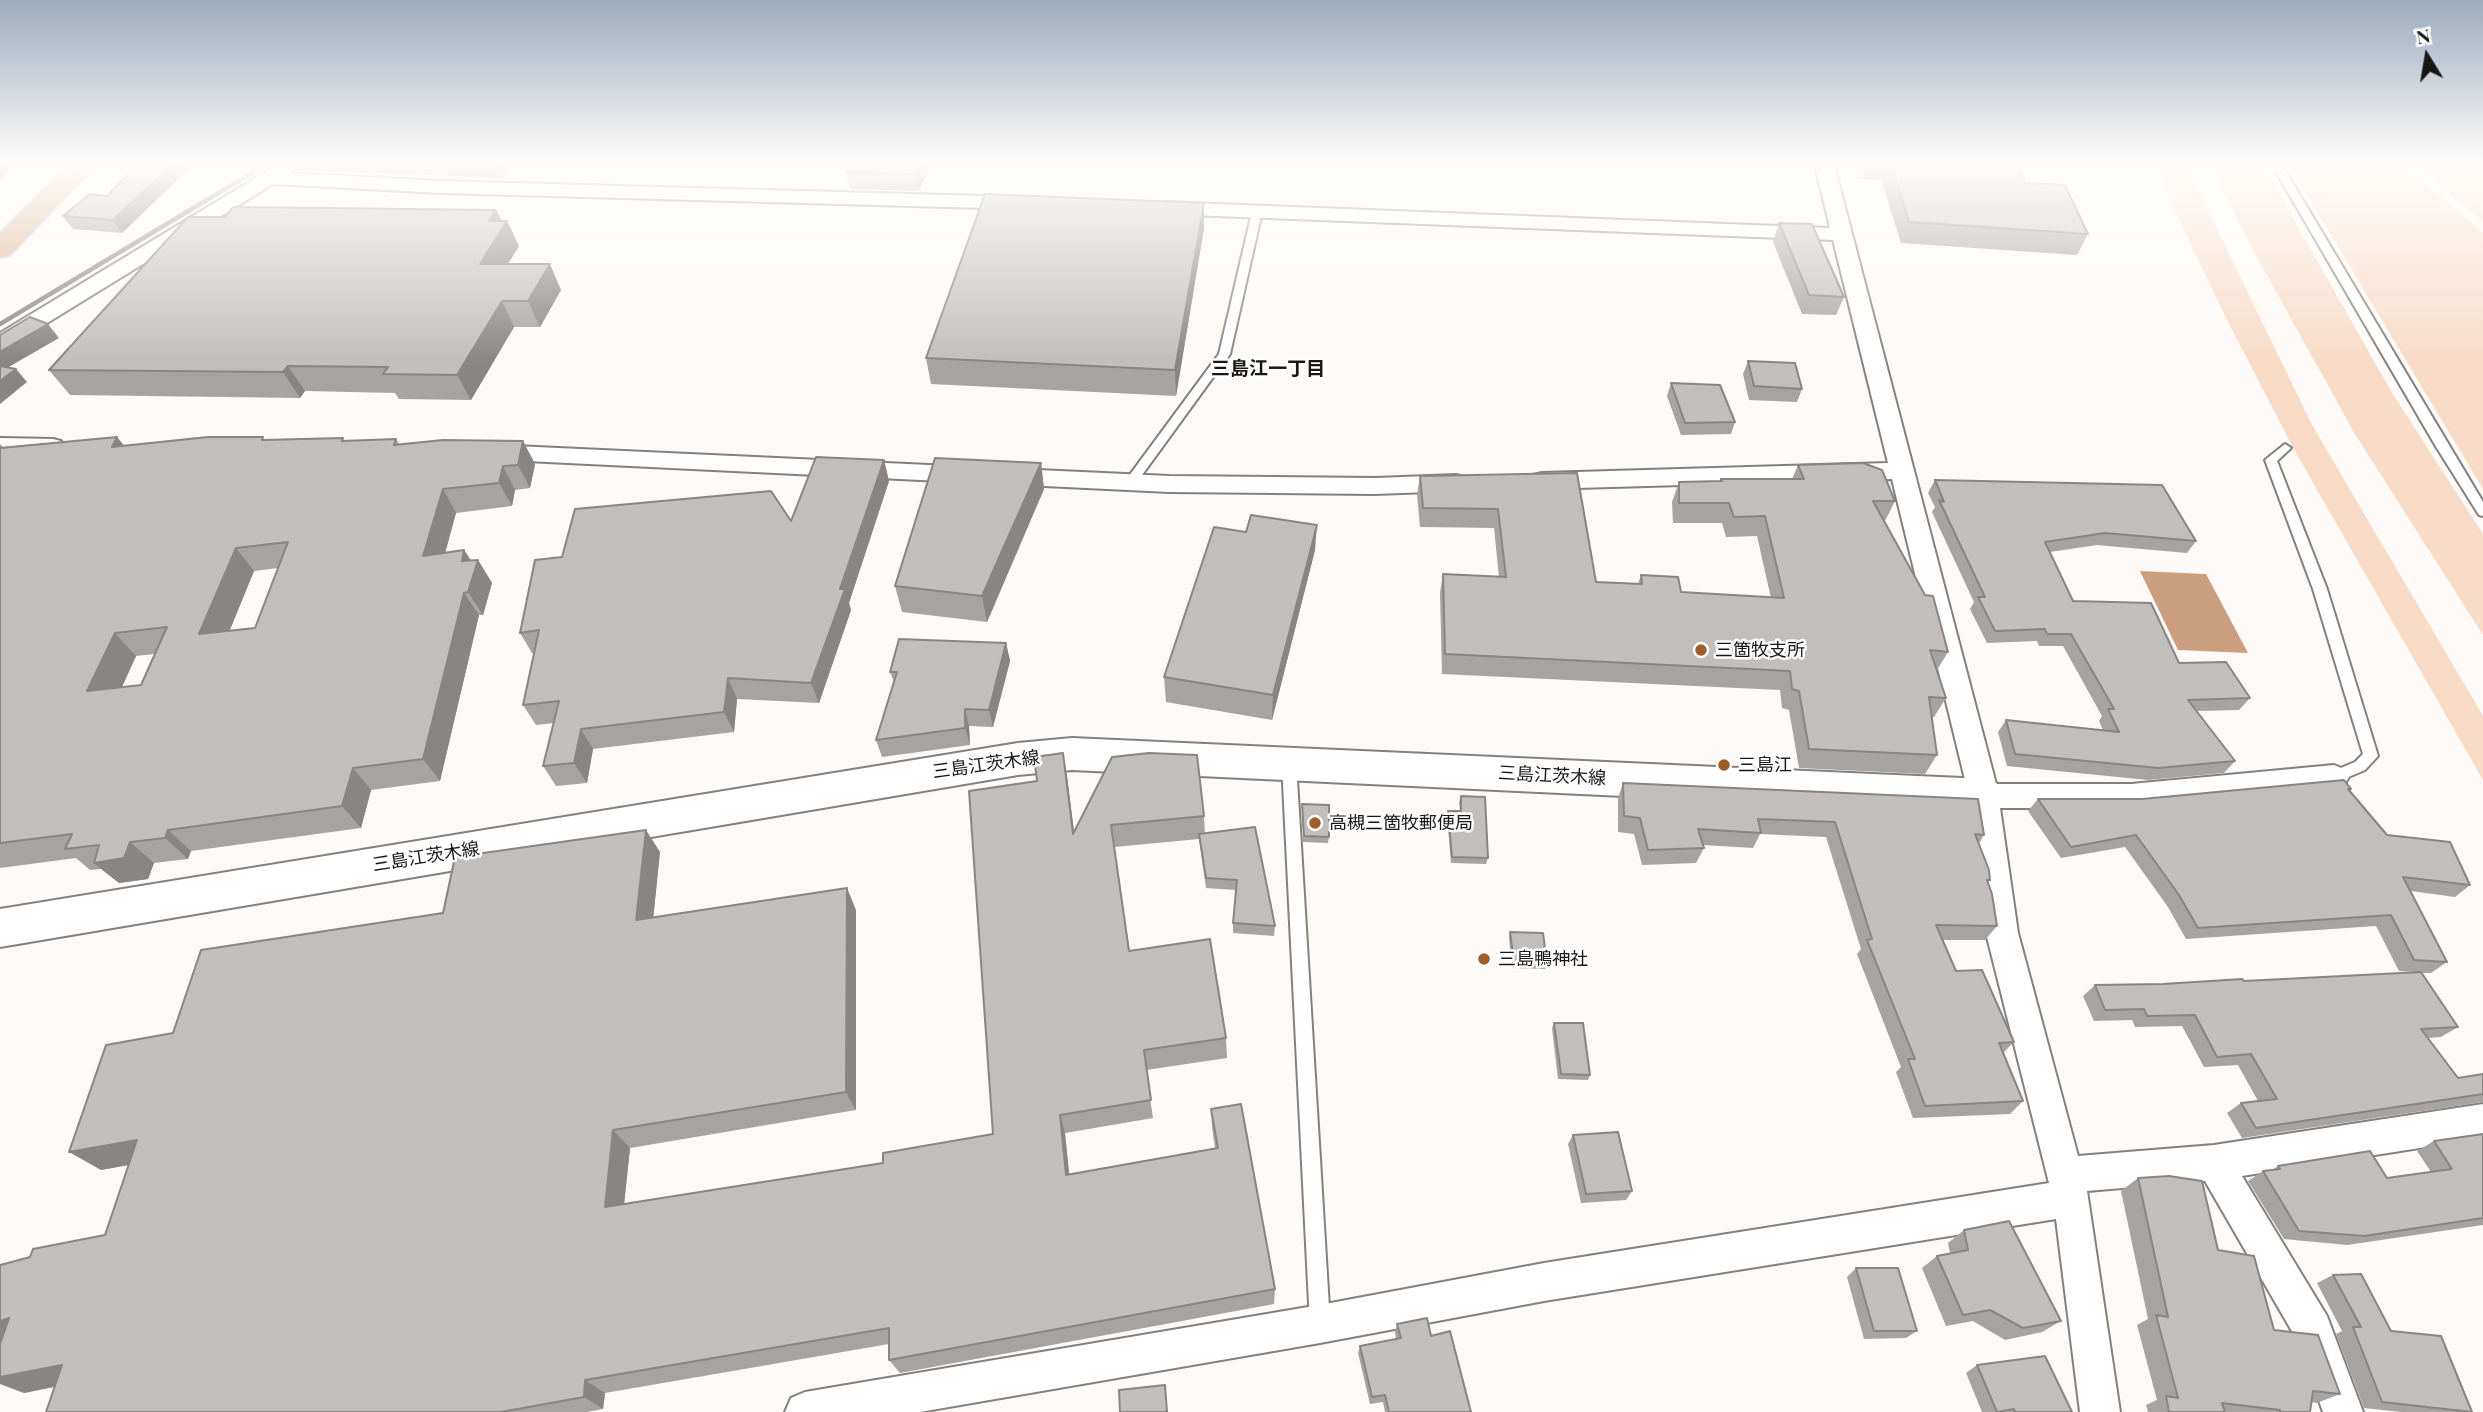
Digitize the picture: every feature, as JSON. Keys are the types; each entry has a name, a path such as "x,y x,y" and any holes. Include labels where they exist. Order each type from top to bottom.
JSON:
{"main road":[{"path":"0,249 18,231"},
{"name":"三島江茨木線","path":"0,928 1018,759 1072,754 1983,796"}],"street":[{"path":"0,342 182,231"},
{"path":"1782,231 1841,233 1983,796 2002,933 2068,1186 2100,1412"},
{"path":"0,446 83,447"},
{"path":"468,453 564,454 1130,482 1375,486 1485,482"},
{"path":"1512,482 1901,471"},
{"path":"1983,796 2131,796 2334,777"},
{"path":"805,1412 1320,1324 2068,1186 2483,1121"},
{"path":"2214,1163 2313,1330 2343,1412"}],"lane":[{"path":"1130,482 1224,354 1253,231"},
{"path":"2316,231 2483,512"},
{"path":"2285,449 2271,460 2320,589 2371,756 2360,766 2334,777"},
{"path":"1289,763 1320,1324"}],"shaded area":[{"path":"2185,231 2218,231 2312,425 2483,716 2483,780 2296,453 2223,312"},
{"path":"2243,231 2300,231 2392,393 2483,534 2483,635 2355,434"},
{"path":"2328,231 2483,233 2483,489"},
{"path":"2140,571 2206,574 2248,653 2178,650"}],"building":[{"path":"175,231 501,231 480,264 550,264 528,301 502,301 457,375 383,374 388,367 288,366 283,372 49,370"},
{"path":"972,231 1199,231 1175,370 926,358"},
{"path":"1782,231 1815,231 1844,297 1809,295"},
{"path":"2042,231 2087,231 2088,234"},
{"path":"30,317 48,324 0,352 0,335"},
{"path":"1748,361 1795,363 1802,389 1754,386"},
{"path":"0,366 16,369 0,381"},
{"path":"1671,383 1720,385 1735,422 1685,423"},
{"path":"117,437 112,447 208,437 263,437 262,440 343,438 342,441 396,439 394,445 443,440 523,441 518,465 503,466 499,483 443,489 423,556 464,550 462,561 478,560 468,592 464,593 423,759 353,768 342,806 168,830 165,838 130,842 124,858 94,863 99,845 65,849 72,834 0,843 0,448","holes":["288,542 255,628 199,634 236,548","167,627 141,685 87,691 115,633"]},
{"path":"816,457 884,460 840,589 845,589 811,683 728,678 724,712 581,729 574,763 543,766 559,701 523,705 539,630 520,633 535,560 562,557 575,509 771,491 791,521"},
{"path":"935,458 1041,463 982,596 895,586"},
{"path":"1863,463 1882,470 1895,501 1873,501 1925,595 1933,596 1948,652 1930,650 1946,698 1929,697 1937,755 1809,749 1799,691 1792,689 1790,671 1445,654 1443,574 1506,577 1498,509 1423,508 1420,476 1577,473 1596,582 1642,584 1641,575 1678,577 1681,592 1784,598 1765,516 1734,517 1729,503 1679,503 1679,482 1804,479 1798,465"},
{"path":"1935,480 2162,485 2196,541 2105,533 2045,542 2073,601 2151,603 2179,663 2226,662 2250,698 2188,700 2235,761 2158,768 2015,754 2006,720 2119,732 2108,709 2114,709 2071,634 2047,634 2045,629 1995,631 1978,597 1985,597 1939,500 1944,502"},
{"path":"1251,515 1317,525 1273,695 1164,677 1214,527 1246,532"},
{"path":"899,639 1006,643 989,710 965,709 965,728 876,740 897,672 890,672"},
{"path":"1063,753 1073,834 1112,757 1149,753 1197,755 1204,816 1111,825 1129,951 1210,939 1226,1038 1144,1050 1151,1100 1060,1115 1066,1175 1218,1148 1211,1109 1241,1104 1275,1289 889,1360 889,1328 585,1380 584,1397 501,1412 46,1412 62,1365 0,1377 0,1344 9,1318 0,1321 0,1265 30,1257 33,1249 105,1235 137,1140 69,1152 106,1045 173,1033 201,950 443,913 455,857 646,830 636,920 847,888 846,1092 613,1130 605,1207 883,1163 883,1153 993,1134 969,791 1037,781 1034,757"},
{"path":"2344,780 2351,789 2348,789 2387,835 2450,842 2470,885 2403,877 2447,962 2414,960 2391,915 2198,928 2179,895 2136,835 2071,847 2038,799 2142,799"},
{"path":"1623,783 1978,799 1984,835 1975,834 1989,870 1990,880 1987,880 1997,926 1936,925 1956,971 1982,970 2014,1042 1999,1043 2023,1101 1925,1106 1908,1059 1915,1059 1867,940 1872,939 1835,822 1758,819 1761,833 1698,829 1704,848 1648,850 1640,818 1624,816"},
{"path":"1461,796 1485,797 1488,858 1452,857 1448,811 1461,811"},
{"path":"1302,804 1329,805 1329,837 1304,836"},
{"path":"1255,827 1275,926 1233,923 1237,880 1206,878 1199,834"},
{"path":"1510,932 1543,933 1547,963 1514,962"},
{"path":"2421,972 2458,1027 2421,1029 2458,1078 2483,1074 2483,1094 2256,1128 2241,1103 2277,1099 2251,1054 2217,1057 2195,1015 2147,1016 2144,1009 2105,1010 2095,985 2244,981"},
{"path":"1554,1023 1583,1023 1590,1075 1561,1074"},
{"path":"1618,1132 1632,1191 1586,1194 1573,1135"},
{"path":"2483,1134 2483,1218 2364,1236 2299,1231 2263,1171 2280,1169 2278,1166 2370,1151 2387,1178 2452,1169 2434,1141"},
{"path":"2169,1176 2202,1181 2218,1250 2254,1256 2274,1330 2318,1335 2340,1394 2313,1391 2310,1412 2280,1412 2222,1403 2225,1412 2169,1412 2166,1396 2178,1398 2156,1315 2168,1317 2138,1178"},
{"path":"2009,1221 2061,1321 2023,1328 1990,1310 1963,1315 1937,1256 1968,1250 1964,1230"},
{"path":"1856,1268 1898,1268 1917,1331 1874,1331"},
{"path":"2361,1274 2391,1331 2441,1336 2472,1412 2382,1402 2353,1327 2361,1327 2333,1275"},
{"path":"1427,1318 1431,1336 1450,1331 1471,1412 1389,1412 1385,1395 1372,1397 1360,1346 1401,1338 1397,1324"},
{"path":"2045,1356 2072,1412 2015,1412 2014,1409 1997,1412 1977,1365"},
{"path":"1165,1385 1167,1412 1120,1412 1119,1390"}],"railway":[{"path":"0,324 155,231"}],"place":[{"name":"三箇牧支所","path":"1701,650"},
{"name":"三島江","path":"1724,765"},
{"name":"高槻三箇牧郵便局","path":"1315,823"},
{"name":"三島鴨神社","path":"1484,959"}],"district":[{"name":"三島江一丁目","path":"1268,369"}]}
